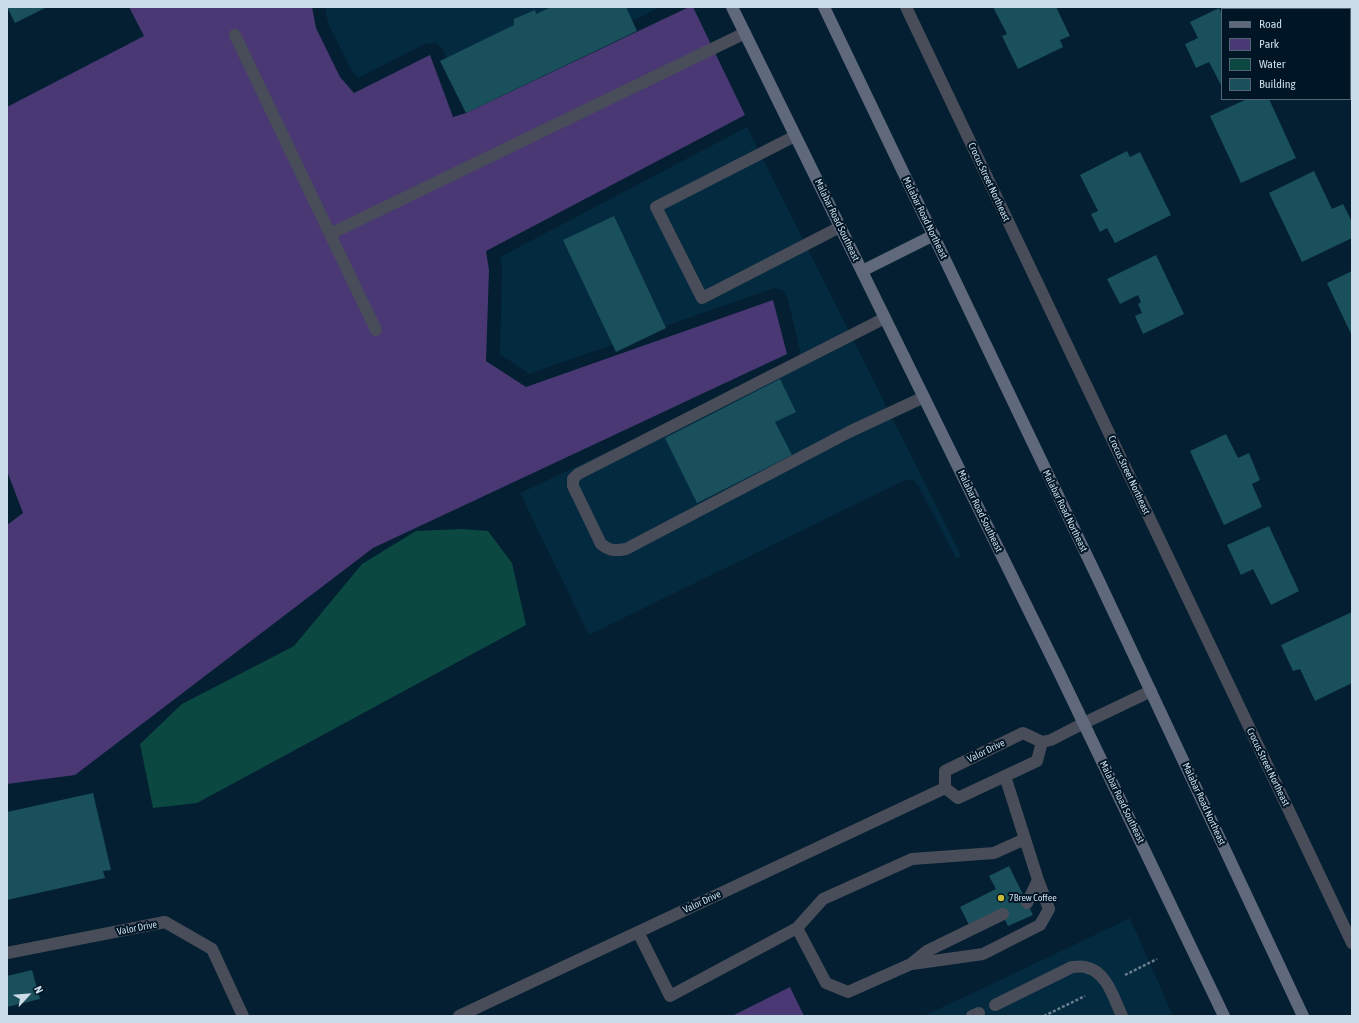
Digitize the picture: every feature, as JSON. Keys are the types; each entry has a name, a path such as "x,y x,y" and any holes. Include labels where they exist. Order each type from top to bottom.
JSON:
{"main road":[{"name":"Malabar Road Southeast","path":"732,7 1084,723 1224,1016"},
{"name":"Malabar Road Northeast","path":"824,7 1151,691 1303,1016"},
{"path":"862,270 934,235"}],"street":[{"name":"Crocus Street Northeast","path":"906,7 1352,943"},
{"path":"330,234 745,33"},
{"path":"235,35 376,330"},
{"path":"795,136 656,208 702,298 840,227"},
{"path":"885,318 578,474 573,479 573,486 601,544 608,549 626,549 849,432 924,397"},
{"path":"945,788 958,798 1037,761 1042,742 1051,740 1151,691"},
{"name":"Valor Drive","path":"459,1016 945,788 946,771 1023,733 1042,742"},
{"path":"911,964 983,954 1040,924 1049,909 1038,880 1005,776"},
{"path":"638,932 670,996 798,928 823,899 912,859 994,853 1026,839"},
{"path":"1027,903 1038,880"},
{"path":"798,928 826,982 848,992 911,964 927,951 1003,914"},
{"name":"Valor Drive","path":"7,953 165,922 212,949 244,1016"},
{"path":"995,1005 1072,967 1084,966 1095,970 1103,977 1122,1016"}],"path":[{"path":"1122,976 1157,959"},
{"path":"1044,1016 1085,996"}],"shaded area":[{"path":"325,7 661,7 462,102 443,50 434,43 425,44 358,78 351,70 328,23"},
{"path":"747,127 961,556 956,558 918,485 913,480 905,480 589,635 520,493 792,365 799,359 800,351 787,296 782,290 774,288 529,374 500,354 502,269 500,257"},
{"path":"1130,918 1173,1016 923,1016 973,993"}],"green space":[{"path":"129,7 312,7 316,28 340,77 354,93 430,55 453,117 466,113 689,7 693,7 745,115 486,251 489,270 486,361 526,387 773,300 787,354 373,548 75,775 7,784 7,525 23,513 7,471 7,107 144,36"},
{"path":"790,987 804,1016 732,1016"}],"water":[{"path":"461,529 488,531 512,563 526,625 197,803 153,808 140,744 182,704 294,646 362,564 416,531"}],"building":[{"path":"7,7 47,7 15,23"},
{"path":"551,7 626,7 637,31 466,113 440,61 514,25 514,19 535,10 536,14"},
{"path":"993,7 1056,7 1070,36 1060,40 1063,47 1018,69 1002,36 1007,34"},
{"path":"1219,8 1221,13 1221,85 1209,62 1196,68 1185,44 1198,38 1190,22"},
{"path":"1245,100 1269,100 1296,158 1241,183 1210,116"},
{"path":"1127,151 1130,157 1140,152 1171,215 1115,243 1107,228 1100,232 1091,214 1098,211 1080,175"},
{"path":"1314,171 1332,209 1343,204 1352,222 1352,238 1302,262 1269,193"},
{"path":"614,216 666,328 616,352 563,240"},
{"path":"1156,255 1184,314 1143,334 1135,316 1142,313 1138,304 1141,302 1138,295 1120,304 1107,279"},
{"path":"1352,271 1352,336 1327,283"},
{"path":"780,379 796,412 775,422 792,455 697,503 665,438"},
{"path":"1226,434 1238,458 1249,453 1260,480 1252,484 1262,507 1224,525 1190,451"},
{"path":"1269,526 1299,591 1271,605 1253,569 1241,575 1227,545"},
{"path":"1352,612 1352,683 1315,701 1300,669 1293,671 1281,645"},
{"path":"93,793 111,870 103,871 105,878 7,900 7,812"},
{"name":"7Brew Coffee","path":"1009,866 1033,915 1008,926 1000,910 969,925 960,907 996,889 989,876"},
{"path":"32,970 40,999 7,1007 7,976"}],"place":[{"name":"7Brew Coffee","path":"1001,898"}]}
